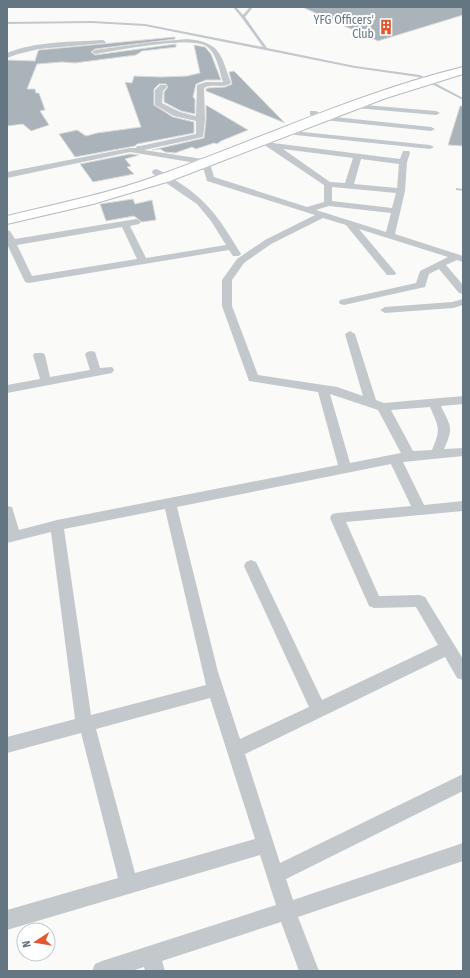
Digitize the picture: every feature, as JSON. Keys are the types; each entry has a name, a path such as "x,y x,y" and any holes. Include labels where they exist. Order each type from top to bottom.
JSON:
{"highway":[{"path":"7,220 88,200 161,175 267,142 318,115 356,106 463,63"},
{"path":"7,211 161,175 189,159 424,78 463,70"}],"street":[{"path":"7,56 15,52 25,50 103,42"},
{"path":"7,175 197,136 201,132 201,85 227,83 219,58 208,45 195,42 155,42 95,52"},
{"path":"163,87 159,90 158,103 160,105 177,114 201,120"},
{"path":"356,106 436,113"},
{"path":"318,115 409,145 430,147"},
{"path":"286,132 431,129"},
{"path":"267,142 403,162"},
{"path":"267,142 328,184 401,191"},
{"path":"390,236 401,191 403,162 409,145"},
{"path":"130,150 206,162 210,179 460,258"},
{"path":"349,186 358,155"},
{"path":"161,175 185,190 200,203 213,218 240,260"},
{"path":"328,184 328,203"},
{"path":"306,210 328,203 396,211"},
{"path":"322,215 268,242 240,260 227,280 227,306 253,378 337,391 377,405 434,403 463,400"},
{"path":"11,243 136,222"},
{"path":"349,223 391,273"},
{"path":"125,224 143,261"},
{"path":"7,233 29,280 232,247"},
{"path":"344,302 421,285 424,273 440,264 460,258"},
{"path":"440,264 463,291"},
{"path":"385,310 453,305 463,302"},
{"path":"350,334 377,405 409,456"},
{"path":"91,354 96,372"},
{"path":"39,355 46,382"},
{"path":"7,389 108,370"},
{"path":"323,389 345,468"},
{"path":"434,403 445,428 445,433 436,454"},
{"path":"7,511 10,537 57,525 345,468 409,456 463,452"},
{"path":"394,459 419,509"},
{"path":"170,503 215,690 287,911 309,971"},
{"path":"463,506 337,518 374,602 420,601 463,673"},
{"path":"57,525 85,724 129,885"},
{"path":"251,566 319,710"},
{"path":"235,750 448,648"},
{"path":"7,745 215,690"},
{"path":"275,875 463,782"},
{"path":"7,920 265,845"},
{"path":"102,971 153,963 287,911 463,852"}],"lane":[{"path":"234,7 266,49"},
{"path":"243,17 252,7"},
{"path":"7,23 92,22 145,25 355,67 424,78 448,92 463,98"},
{"path":"456,189 463,190"}],"building":[{"name":"YFG Officers' Club","path":"302,7 463,7 463,15 378,41"},
{"path":"175,37 175,39 95,49 91,52 95,55 176,44 176,47 142,51 136,55 75,63 62,62 37,64 27,89 35,89 36,93 39,93 45,110 40,111 49,125 31,131 23,124 7,126 7,60 35,61 39,50"},
{"path":"194,45 205,47 211,54 221,80 206,80 196,84 193,97 195,99 195,114 181,111 164,102 164,92 168,87 166,84 159,84 154,89 154,105 173,117 194,122 194,133 75,157 59,134 77,130 86,136 141,127 125,82 132,83 134,76 187,76 200,73"},
{"path":"234,71 285,123 206,91 208,88 225,87 232,84 229,72"},
{"path":"206,105 248,130 217,144 214,143 196,149 192,147 175,153 165,152 160,149 152,150 204,138"},
{"path":"460,106 463,106 463,146 448,145"},
{"path":"130,154 139,155 125,159 131,166 127,167 134,174 93,182 80,164"},
{"path":"133,199 135,204 152,200 156,220 142,222 134,216 106,221 100,204"}],"place":[{"name":"YFG Officers' Club","path":"386,27"}]}
